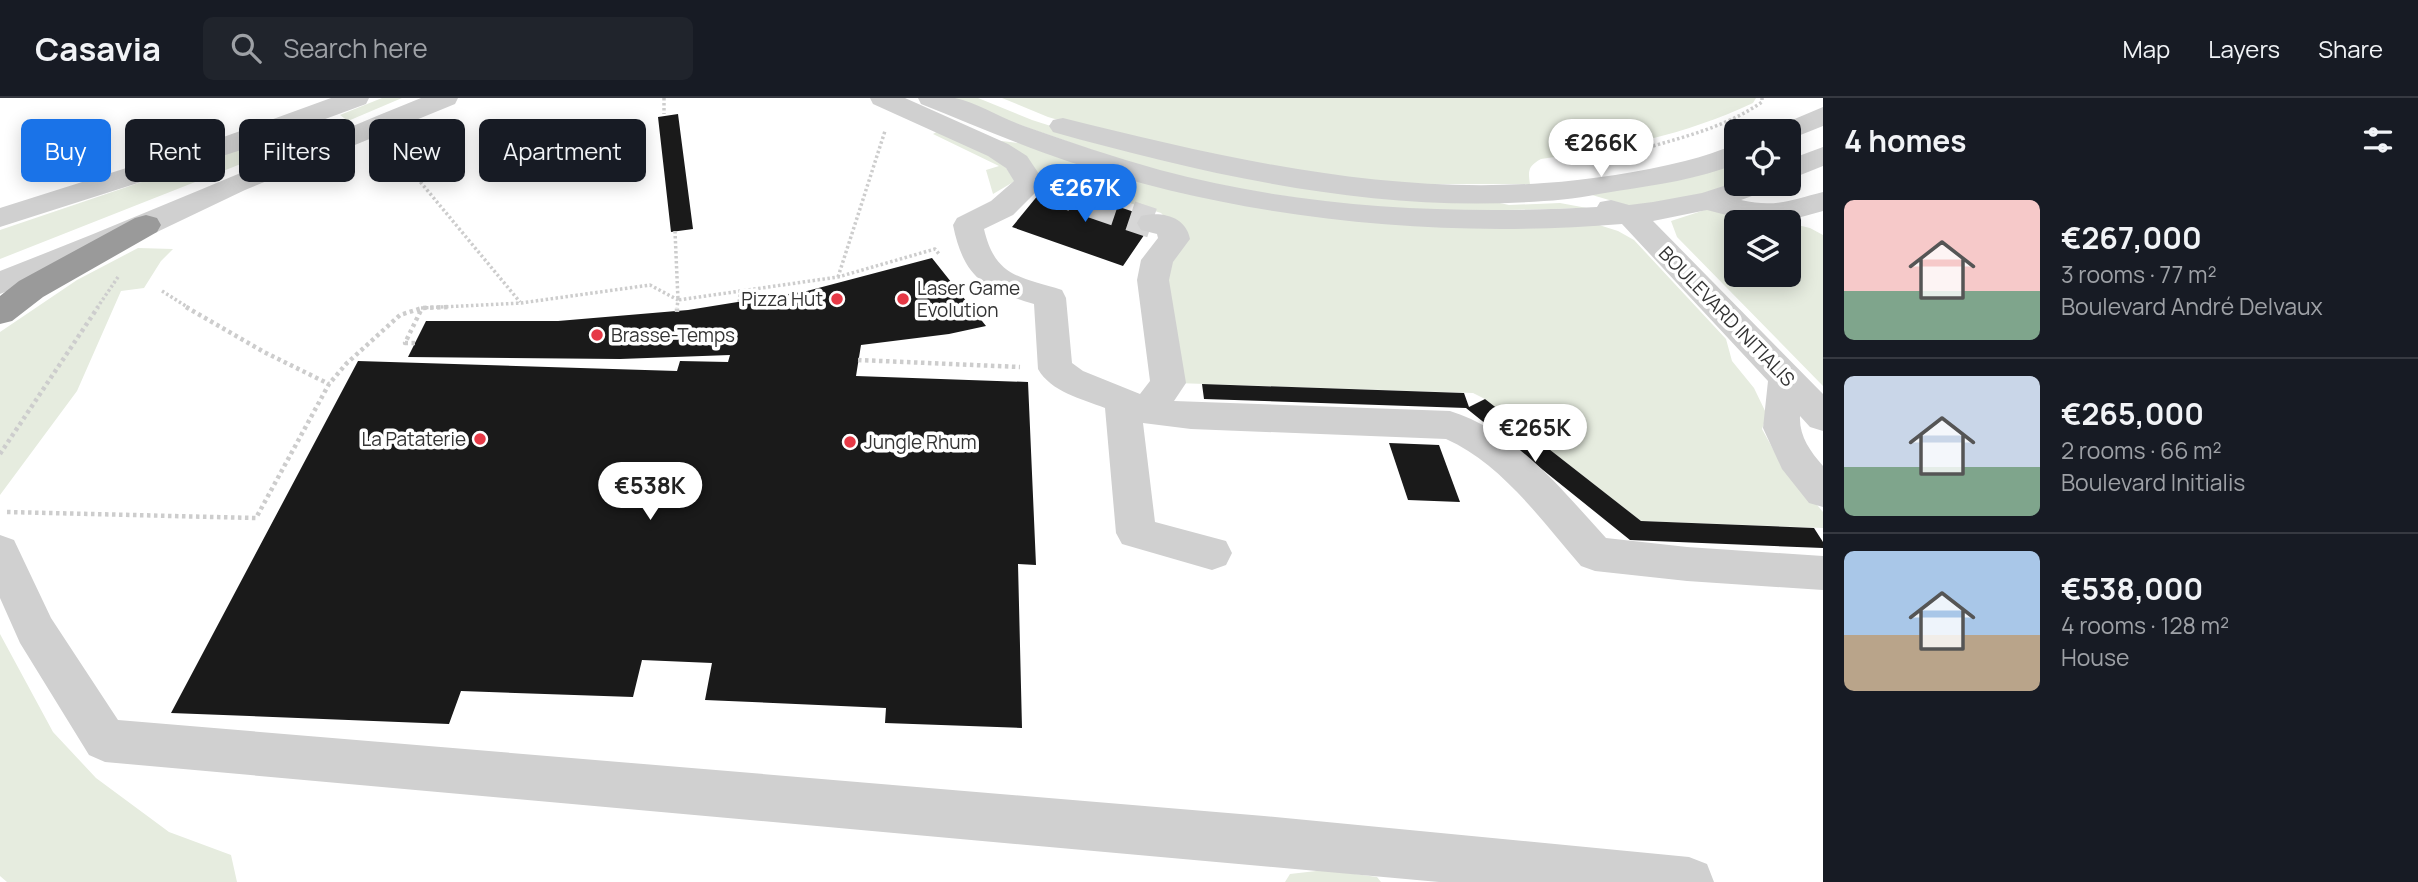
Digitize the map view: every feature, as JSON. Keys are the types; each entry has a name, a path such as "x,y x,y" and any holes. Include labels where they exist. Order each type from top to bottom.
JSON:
{"highway":[{"path":"0,313 31,289 146,225"}],"street":[{"path":"0,218 228,145 356,98"},
{"path":"0,283 146,225 235,184 445,98"},
{"path":"883,98 998,150 1017,162 1037,185 1002,208 968,225 974,252 983,269 1001,282 1050,298 1055,369 1071,380 1134,406 1191,416 1450,425 1465,429 1524,474 1595,554 1687,564 1823,573"},
{"path":"931,98 1026,139 1092,162 1180,185 1258,201 1400,218 1488,221 1630,215 1724,195"},
{"path":"991,98 1090,134 1226,168 1373,187 1460,192 1556,191 1663,175 1724,157"},
{"path":"1801,123 1817,111"},
{"path":"1801,165 1823,156"},
{"path":"1556,191 1630,215"},
{"path":"1707,201 1767,216 1797,211 1823,201"},
{"name":"BOULEVARD INITIALIS","path":"1630,215 1823,417"},
{"path":"1134,406 1168,383 1153,280 1157,260 1174,239 1173,231 1167,226 1152,223"},
{"path":"1786,378 1781,428 1795,460 1823,492"},
{"path":"1134,406 1136,533 1212,553"},
{"path":"3,532 35,630 105,740 1264,841 1689,882"}],"path":[{"path":"664,98 664,114"},
{"path":"1649,147 1713,128 1747,113 1762,102 1762,98"},
{"path":"838,277 885,131"},
{"path":"420,182 521,303"},
{"path":"676,231 677,312"},
{"path":"3,532 256,518 328,384 346,363 400,315 422,307 521,303 650,285 678,300 838,277 935,249 945,262"},
{"path":"0,454 122,271"},
{"path":"751,300 753,290"},
{"path":"162,291 234,336 290,367 328,384"},
{"path":"739,302 741,291"},
{"path":"415,343 405,343 422,307"},
{"path":"858,360 1029,367"}],"shaded area":[{"path":"382,98 402,98 353,119 345,119 340,115"},
{"path":"943,98 978,98 1032,120 1098,141 1472,197 1509,205 1560,203 1587,208 1398,213 1181,181"},
{"path":"1002,98 1756,98 1753,103 1676,132 1596,151 1541,159 1530,169 1530,184 1412,184 1290,173 1093,130 1048,117"},
{"path":"940,130 998,156 1015,181 993,194 986,170 999,166 933,134"},
{"path":"1002,141 1026,144 1179,190 1599,225 1618,231 1634,240 1726,339 1732,361 1754,388 1767,415 1762,429 1778,458 1823,512 1823,528 1641,521 1485,399 1473,393 1176,383 1158,275 1175,228 1161,213 1033,172 999,143"},
{"path":"239,149 239,165 225,170 225,154"},
{"path":"1724,165 1724,188 1714,192 1633,207 1592,195"},
{"path":"142,182 195,182 0,259 0,230"},
{"path":"1711,208 1724,211 1724,285 1677,237 1671,221"},
{"path":"1801,226 1823,235 1823,386 1726,287 1801,287"},
{"path":"138,248 173,249 161,261 144,288 121,291 77,391 0,495 0,332 77,280"},
{"path":"0,634 53,732 96,778 169,832 231,855 237,882 7,882 0,876"},
{"path":"1325,870 1377,877 1381,882 1285,882 1290,874"}],"building":[{"path":"678,114 693,229 671,232 658,117"},
{"path":"1048,183 1155,219 1123,266 1012,227"},
{"path":"932,258 986,326 949,334 861,345 856,376 1028,382 1036,565 1018,564 1022,728 885,723 886,708 705,700 712,663 642,660 633,697 461,691 449,724 171,713 358,361 677,371 680,361 728,362 730,355 620,359 408,357 426,321 558,321 688,310 807,291"},
{"path":"1202,384 1464,393 1469,407 1485,399 1641,521 1814,528 1823,542 1823,548 1630,540 1466,408 1204,399"},
{"path":"1389,443 1439,445 1460,502 1408,500"}],"tunnel":[{"path":"1045,187 1152,223"}],"place":[{"name":"Pizza Hut","path":"837,299"},
{"name":"Laser Game Evolution","path":"903,299"},
{"name":"Brasse-Temps","path":"597,335"},
{"name":"La Pataterie","path":"480,439"},
{"name":"Jungle Rhum","path":"850,442"}]}
